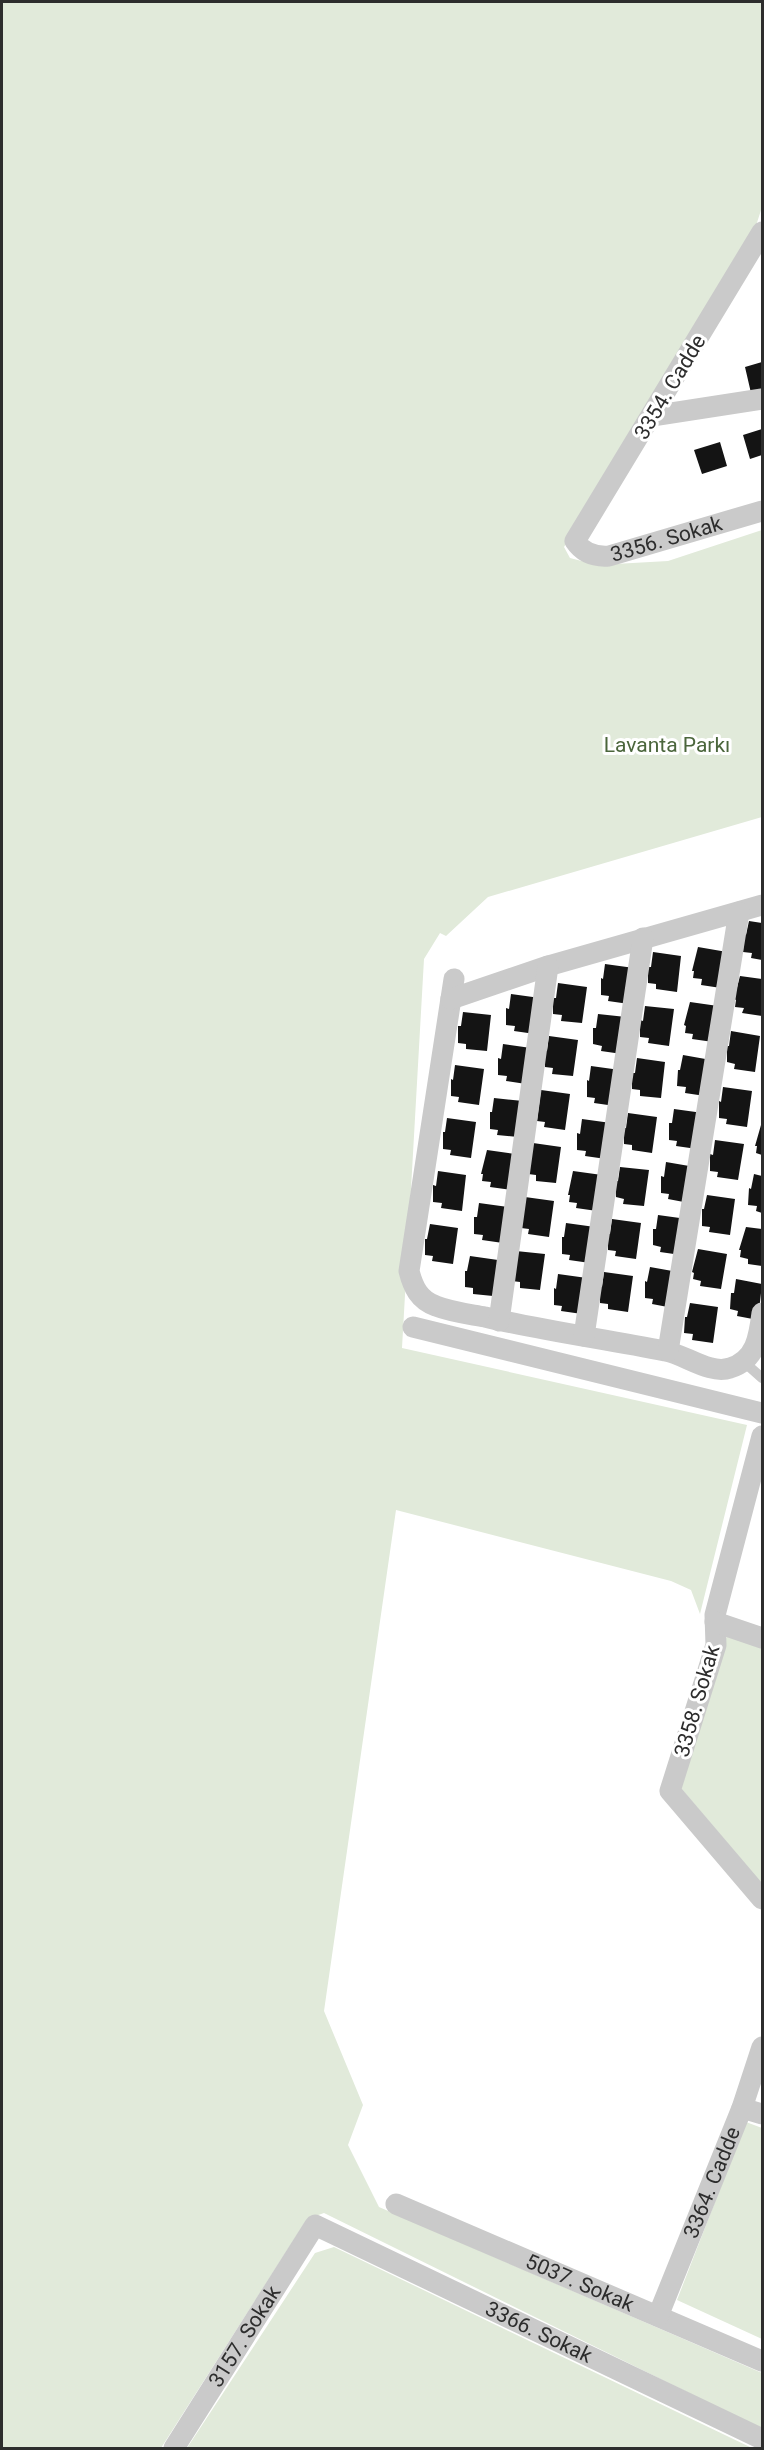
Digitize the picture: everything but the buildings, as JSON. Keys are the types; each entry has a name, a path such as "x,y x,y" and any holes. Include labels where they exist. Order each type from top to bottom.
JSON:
{"street":[{"name":"3354. Cadde","path":"575,541 762,232"},
{"path":"652,416 762,399"},
{"name":"3356. Sokak","path":"575,541 579,547 591,554 609,556 762,511"},
{"path":"762,905 548,966 452,989 409,1271 413,1287 419,1295 435,1306 499,1321 668,1351 713,1368 728,1369 744,1362 758,1342 762,1313"},
{"path":"668,1351 739,912"},
{"path":"584,1336 643,938"},
{"path":"499,1321 548,966"},
{"path":"413,1327 762,1413"},
{"name":"3358. Sokak","path":"762,1436 715,1615 716,1646 670,1791 762,1899"},
{"path":"716,1622 762,1638"},
{"name":"3364. Cadde","path":"658,2316 752,2111 762,2047"},
{"name":"5037. Sokak","path":"396,2204 762,2361"},
{"name":"3366. Sokak","path":"315,2225 762,2439"},
{"name":"3157. Sokak","path":"174,2448 315,2225"}],"lane":[{"path":"744,1362 762,1378"}],"green space":[{"name":"Lavanta Parkı","path":"2,2 762,2 762,207 753,235 564,547 570,558 597,565 668,561 762,530 762,817 488,897 446,936 440,933 424,959 402,1348 747,1425 700,1614 691,1590 671,1581 396,1510 324,2011 363,2105 348,2145 379,2207 762,2373 762,2429 324,2213 307,2219 161,2448 2,2448"},
{"path":"728,1632 762,1645 762,1884 680,1787"},
{"path":"746,2122 762,2128 762,2339 677,2300"},
{"path":"334,2247 752,2448 187,2448 315,2253"}]}
